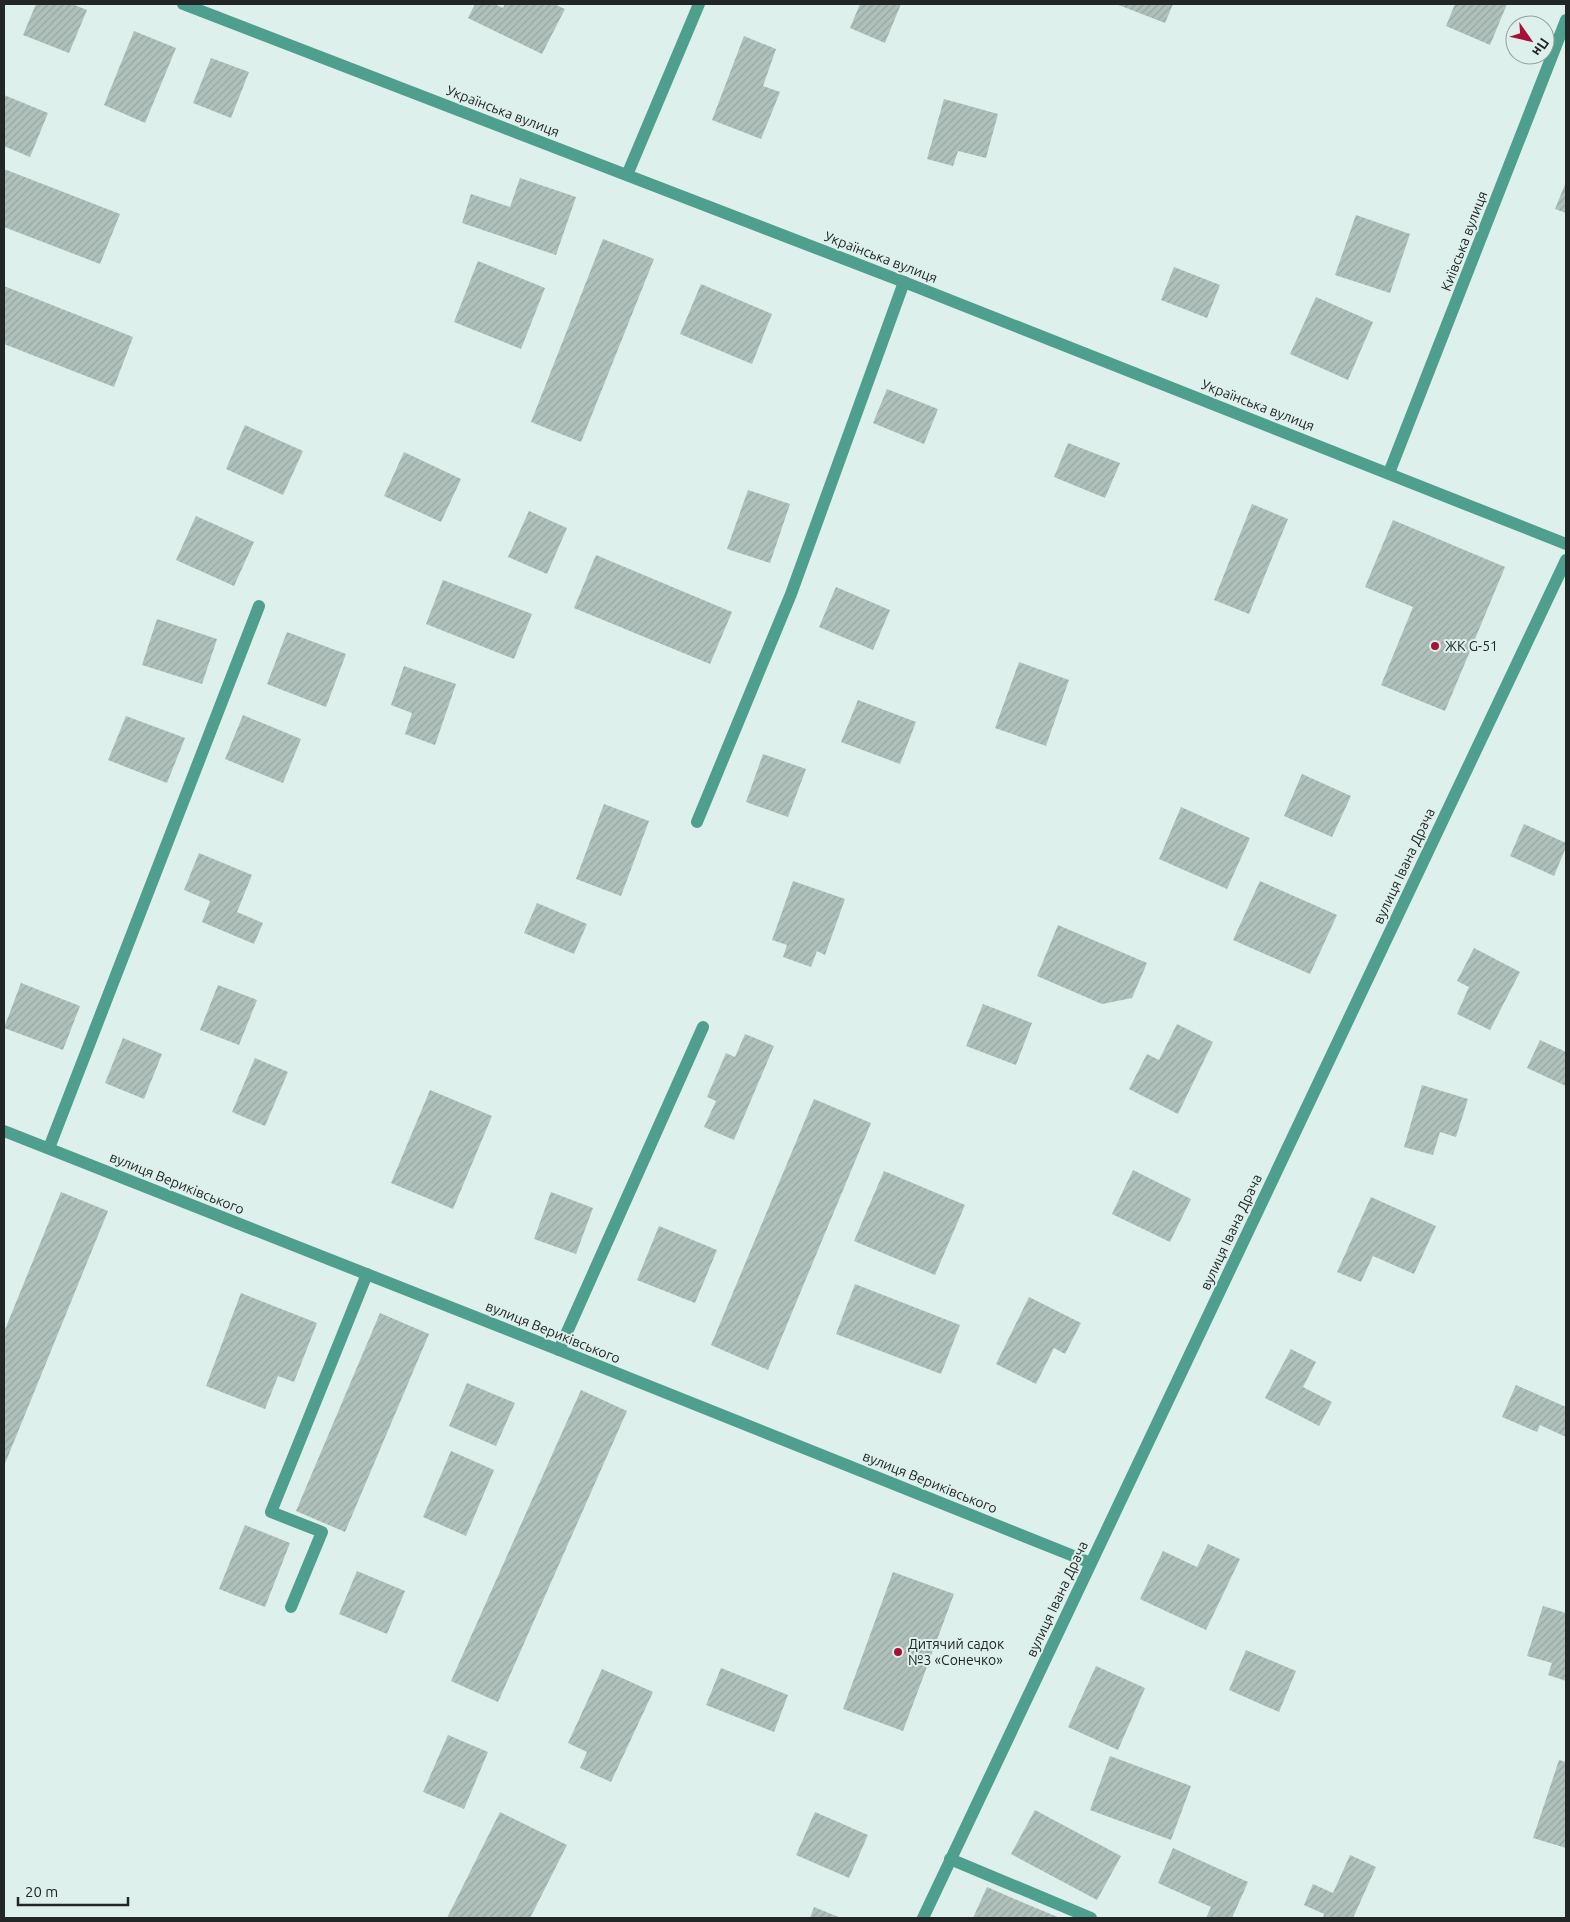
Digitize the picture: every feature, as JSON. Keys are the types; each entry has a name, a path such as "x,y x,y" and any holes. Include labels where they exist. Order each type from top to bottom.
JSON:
{"street":[{"name":"Українська вулиця","path":"183,4 904,282 1566,544"},
{"path":"627,175 698,4"},
{"name":"Київська вулиця","path":"1389,473 1566,20"},
{"path":"697,822 791,594 904,282"},
{"name":"вулиця Івана Драча","path":"922,1918 1566,560"},
{"path":"49,1148 260,606"},
{"path":"559,1350 703,1027"},
{"name":"вулиця Вериківського","path":"4,1131 1091,1562"},
{"path":"291,1608 322,1532 272,1512 367,1274"},
{"path":"950,1859 1091,1918"}],"building":[{"path":"36,4 72,4 87,10 69,53 23,35"},
{"path":"475,4 494,4 503,8 505,4 554,4 565,9 542,54 468,18"},
{"path":"860,4 901,4 885,43 850,28"},
{"path":"1116,4 1173,4 1165,23"},
{"path":"1455,4 1507,4 1490,45 1446,26"},
{"path":"134,31 176,48 145,123 104,105"},
{"path":"744,36 776,49 763,86 780,92 761,139 712,120"},
{"path":"211,58 249,72 231,118 193,103"},
{"path":"4,95 48,113 30,157 4,146"},
{"path":"944,99 998,114 986,158 958,151 953,166 927,159"},
{"path":"4,169 120,214 100,264 4,227"},
{"path":"520,178 576,197 556,255 462,223 471,194 510,207"},
{"path":"1566,182 1566,213 1555,209"},
{"path":"1356,215 1410,234 1390,293 1335,275"},
{"path":"603,239 654,259 581,442 531,422"},
{"path":"478,261 545,288 521,349 454,322"},
{"path":"1174,267 1220,285 1207,318 1161,300"},
{"path":"701,284 772,314 752,364 680,334"},
{"path":"4,286 133,337 114,387 4,344"},
{"path":"1316,297 1373,322 1348,380 1290,354"},
{"path":"887,389 938,409 924,444 873,423"},
{"path":"245,425 303,451 283,495 226,469"},
{"path":"1068,443 1120,463 1105,498 1054,477"},
{"path":"404,452 461,479 441,522 384,496"},
{"path":"748,490 790,504 770,563 727,549"},
{"path":"1252,504 1288,519 1249,614 1214,600"},
{"path":"529,511 567,528 547,574 508,557"},
{"path":"196,516 254,542 234,586 176,560"},
{"name":"ЖК G-51","path":"1393,520 1505,567 1445,711 1381,685 1413,607 1365,587"},
{"path":"596,555 732,612 710,664 574,608"},
{"path":"443,580 532,614 514,659 426,624"},
{"path":"836,587 890,610 873,650 819,627"},
{"path":"157,619 217,639 202,684 142,665"},
{"path":"287,632 346,654 326,707 267,684"},
{"path":"1019,662 1069,680 1046,746 995,728"},
{"path":"404,666 456,684 435,745 405,734 412,713 391,705"},
{"path":"858,700 916,722 900,764 841,742"},
{"path":"243,715 301,739 283,783 225,759"},
{"path":"126,716 185,738 167,783 108,760"},
{"path":"763,754 806,769 788,817 746,802"},
{"path":"1302,774 1351,796 1332,837 1284,816"},
{"path":"604,804 649,821 621,896 576,879"},
{"path":"1181,807 1250,838 1227,889 1159,859"},
{"path":"1524,824 1566,843 1554,876 1510,856"},
{"path":"199,853 252,875 237,912 263,923 254,944 202,922 210,901 184,890"},
{"path":"793,881 845,899 825,955 817,951 811,967 783,957 787,945 772,940"},
{"path":"1260,881 1337,915 1310,974 1233,940"},
{"path":"537,903 587,924 574,954 524,933"},
{"path":"1058,925 1147,963 1132,998 1102,1004 1037,976"},
{"path":"1474,948 1520,972 1490,1030 1457,1014 1469,987 1457,981"},
{"path":"21,983 80,1006 63,1050 4,1028"},
{"path":"218,985 257,1000 239,1045 200,1030"},
{"path":"983,1004 1032,1023 1016,1065 966,1046"},
{"path":"1177,1024 1213,1042 1178,1114 1129,1089 1147,1054 1159,1060"},
{"path":"745,1034 774,1046 734,1140 704,1127 716,1101 707,1097 726,1053 735,1057"},
{"path":"123,1038 162,1054 144,1099 105,1083"},
{"path":"1540,1040 1566,1052 1566,1086 1527,1068"},
{"path":"255,1058 288,1072 265,1126 232,1112"},
{"path":"1422,1085 1468,1099 1456,1137 1440,1132 1433,1155 1404,1147"},
{"path":"430,1090 492,1116 453,1209 391,1183"},
{"path":"814,1099 871,1123 768,1370 711,1345"},
{"path":"1133,1170 1191,1199 1170,1242 1112,1214"},
{"path":"884,1171 965,1205 935,1275 854,1241"},
{"path":"61,1192 108,1211 4,1466 4,1332"},
{"path":"551,1192 593,1208 576,1254 534,1239"},
{"path":"1371,1197 1436,1226 1414,1274 1373,1256 1361,1282 1337,1272"},
{"path":"659,1226 717,1250 695,1303 637,1280"},
{"path":"855,1284 960,1325 941,1374 836,1334"},
{"path":"241,1293 317,1323 294,1382 278,1376 265,1409 206,1386"},
{"path":"1029,1297 1081,1323 1065,1354 1054,1348 1036,1384 996,1364"},
{"path":"380,1313 429,1334 345,1532 296,1511"},
{"path":"1291,1349 1316,1362 1303,1387 1332,1402 1319,1426 1265,1398"},
{"path":"467,1383 515,1403 496,1446 449,1426"},
{"path":"1516,1385 1566,1407 1566,1437 1540,1425 1537,1432 1502,1417"},
{"path":"581,1390 627,1411 498,1702 451,1681"},
{"path":"451,1451 494,1470 466,1536 423,1517"},
{"path":"245,1525 290,1543 265,1607 219,1589"},
{"path":"1208,1544 1240,1559 1206,1630 1140,1599 1163,1551 1197,1567"},
{"path":"357,1571 405,1591 387,1634 339,1614"},
{"name":"Дитячий садок №3 «Сонечко»","path":"893,1572 954,1594 903,1731 843,1709"},
{"path":"1543,1606 1566,1613 1566,1681 1548,1675 1552,1663 1527,1656"},
{"path":"1246,1650 1296,1671 1279,1712 1229,1690"},
{"path":"1096,1666 1145,1688 1118,1750 1068,1727"},
{"path":"721,1668 788,1695 774,1732 706,1705"},
{"path":"602,1669 653,1692 611,1782 580,1768 587,1752 568,1743"},
{"path":"448,1735 488,1752 464,1809 423,1792"},
{"path":"1110,1756 1191,1786 1171,1840 1090,1810"},
{"path":"1559,1760 1566,1762 1566,1848 1533,1838"},
{"path":"1035,1810 1121,1856 1097,1900 1011,1854"},
{"path":"500,1812 567,1845 530,1918 447,1918"},
{"path":"815,1812 868,1835 849,1878 796,1855"},
{"path":"1173,1848 1248,1882 1232,1918 1206,1918 1211,1907 1158,1883"},
{"path":"1350,1855 1376,1867 1353,1918 1323,1918 1324,1914 1304,1905 1313,1884 1333,1893"},
{"path":"987,1887 1024,1903 1060,1918 973,1918"},
{"path":"814,1907 841,1918 810,1918"}],"place":[{"name":"ЖК G-51","path":"1435,646"},
{"name":"Дитячий садок №3 «Сонечко»","path":"898,1652"}]}
